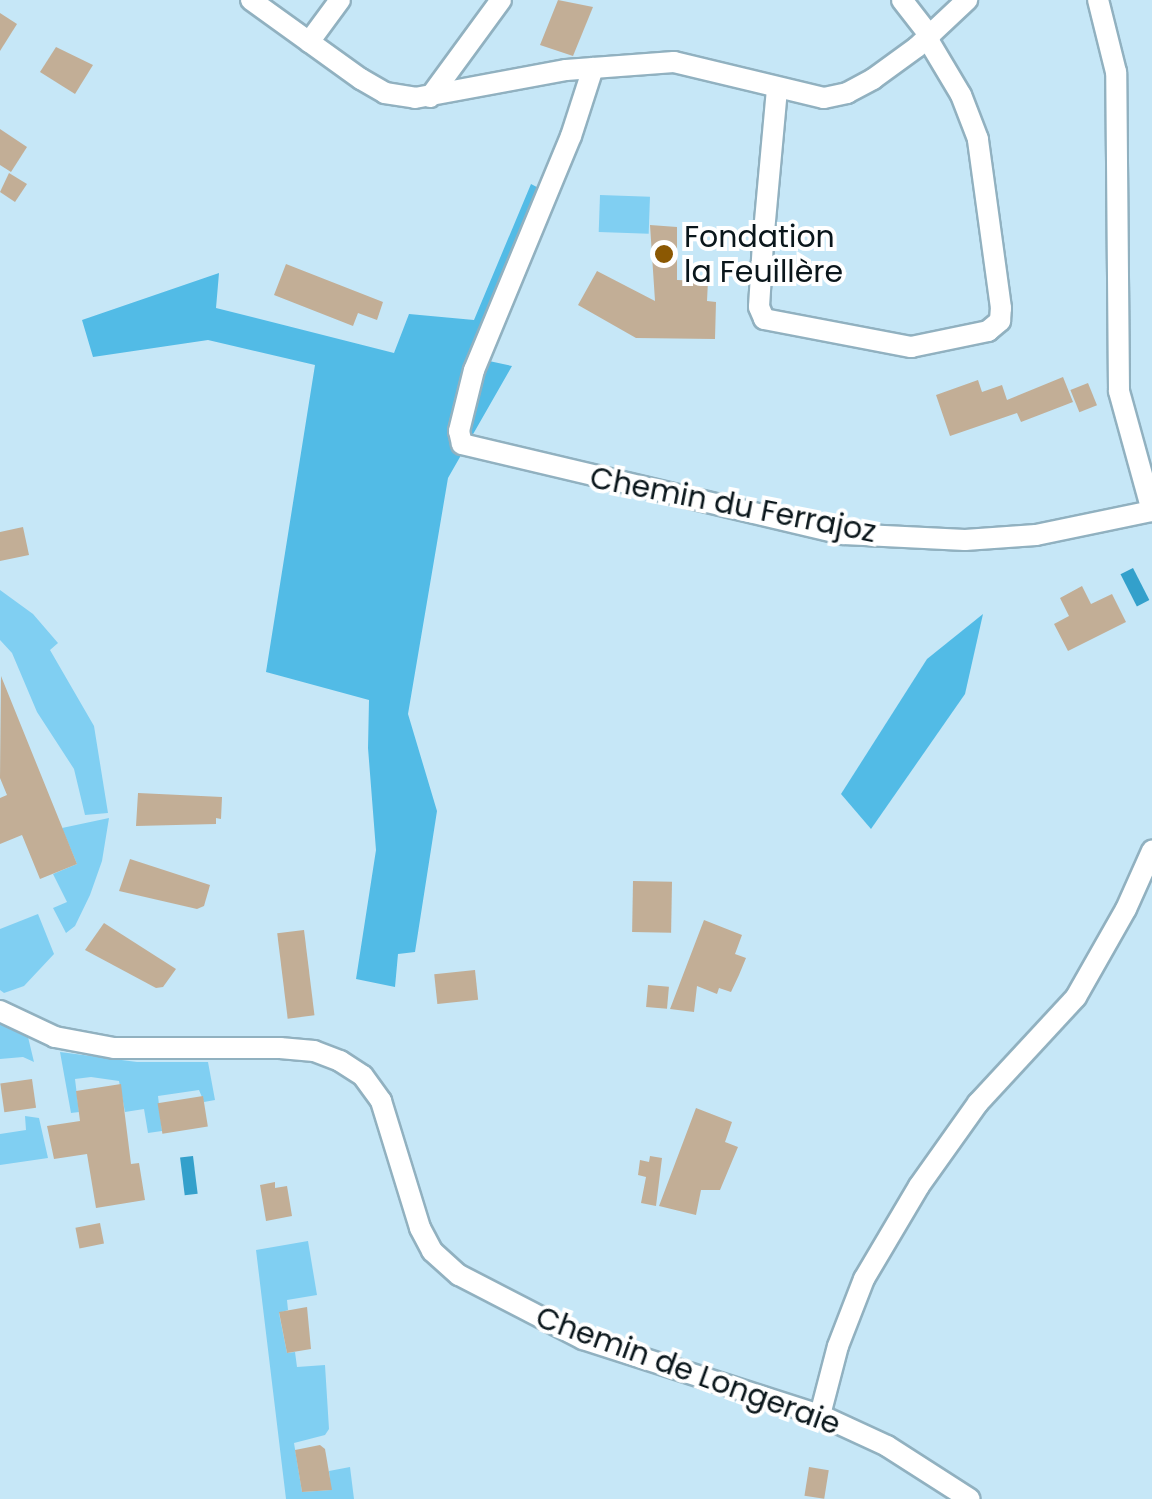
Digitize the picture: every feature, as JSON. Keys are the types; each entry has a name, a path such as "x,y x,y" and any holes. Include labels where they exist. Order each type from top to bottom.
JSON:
{"street":[{"path":"251,0 385,93 430,97 593,68 674,62 824,98 847,93 928,37 967,0"},
{"path":"309,42 340,0"},
{"path":"430,97 501,0"},
{"path":"777,89 762,242 759,307 764,320 910,347 988,331 1000,320 1001,308 978,139 962,95 902,0"},
{"path":"1098,0 1116,72 1119,391 1152,511"},
{"name":"Chemin du Ferrajoz","path":"593,68 571,136 474,370 459,439 469,448 844,534 965,540 1036,535 1152,511"},
{"path":"820,1415 838,1346 864,1279 918,1186 978,1103 1076,996 1126,909 1152,851"},
{"name":"Chemin de Longeraie","path":"0,1012 55,1037 114,1048 280,1048 314,1051 340,1060 363,1076 380,1101 420,1228 432,1251 459,1276 582,1339 820,1415 888,1446 970,1499"}],"shaded area":[{"path":"531,184 554,196 489,361 512,366 448,478 408,714 437,811 415,952 398,954 395,987 356,979 376,850 368,748 369,700 266,672 315,365 208,340 93,357 82,320 219,273 216,308 394,353 409,314 474,320"},
{"path":"600,195 650,197 649,234 599,232"},
{"path":"1133,568 1149,600 1137,606 1121,574"},
{"path":"0,590 33,614 58,643 50,650 94,726 108,813 85,815 74,769 37,712 12,653 0,640"},
{"path":"983,614 965,694 871,829 841,794 927,659"},
{"path":"109,818 102,861 90,895 75,926 66,933 53,908 67,902 53,874 77,864 62,828"},
{"path":"38,914 54,954 24,986 4,993 0,990 0,929"},
{"path":"0,1024 28,1037 34,1062 23,1057 0,1059"},
{"path":"60,1052 137,1062 208,1062 215,1100 204,1102 199,1090 158,1096 162,1131 148,1133 144,1109 125,1112 119,1081 91,1077 75,1079 79,1112 71,1113"},
{"path":"25,1116 39,1118 48,1158 0,1165 0,1134 26,1130"},
{"path":"193,1156 198,1194 185,1195 180,1158"},
{"path":"308,1241 317,1295 287,1300 288,1310 279,1313 287,1353 295,1352 297,1367 325,1365 329,1429 325,1435 294,1443 302,1492 331,1490 329,1471 350,1467 354,1499 286,1499 256,1250"}],"building":[{"path":"558,0 593,7 573,56 540,45"},
{"path":"0,13 17,24 0,51"},
{"path":"56,47 93,65 75,94 40,72"},
{"path":"0,129 27,147 11,172 0,165"},
{"path":"9,173 27,184 15,202 0,192"},
{"path":"650,225 677,227 677,280 708,281 707,301 716,302 715,339 636,338 578,305 597,271 655,301"},
{"path":"286,264 383,302 377,320 358,313 353,326 274,295"},
{"path":"1063,377 1073,402 1021,422 1017,413 950,436 936,395 978,380 982,392 1002,385 1007,400"},
{"path":"1088,383 1097,405 1079,412 1070,390"},
{"path":"23,527 29,555 0,561 0,532"},
{"path":"1082,586 1091,604 1112,594 1126,622 1068,651 1054,624 1069,616 1060,598"},
{"path":"1,676 77,864 40,879 22,835 0,844 0,798 7,795 0,778"},
{"path":"138,793 222,797 221,819 216,818 216,824 136,826"},
{"path":"130,859 210,885 204,906 197,909 119,891"},
{"path":"633,881 672,882 671,933 632,932"},
{"path":"704,920 742,935 735,954 746,958 731,992 719,988 717,994 697,986 694,1012 670,1009"},
{"path":"104,923 176,969 163,987 156,988 85,950"},
{"path":"304,930 314,1015 288,1019 277,933"},
{"path":"475,970 478,1000 437,1004 434,974"},
{"path":"648,985 669,987 667,1009 646,1007"},
{"path":"32,1079 36,1108 4,1112 0,1083"},
{"path":"121,1084 131,1164 139,1163 145,1200 96,1208 87,1154 54,1159 47,1126 80,1121 76,1091"},
{"path":"203,1096 208,1127 162,1134 158,1103"},
{"path":"696,1108 732,1122 725,1142 738,1147 720,1190 701,1190 696,1215 659,1206"},
{"path":"650,1156 662,1158 656,1206 641,1203 646,1177 638,1175 640,1160 649,1162"},
{"path":"275,1182 275,1188 287,1186 292,1216 266,1221 260,1185"},
{"path":"100,1223 104,1244 79,1248 75,1228"},
{"path":"307,1307 311,1349 287,1353 279,1312"},
{"path":"320,1445 325,1449 332,1490 302,1492 295,1450"},
{"path":"809,1467 829,1470 824,1499 804,1496"}],"place":[{"name":"Fondation la Feuillère","path":"664,254"}]}
